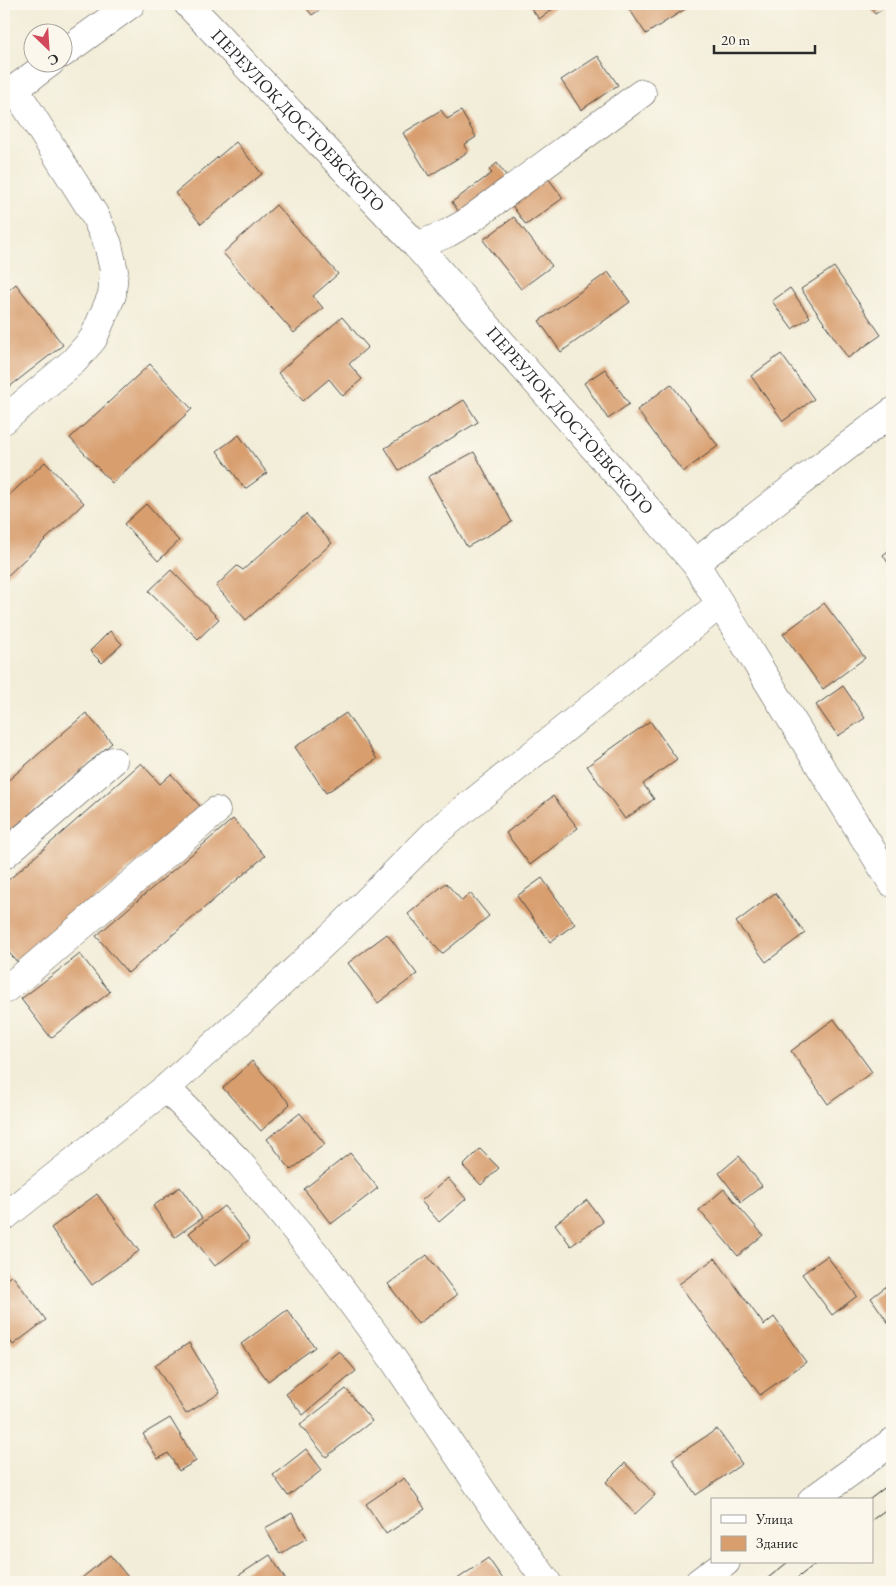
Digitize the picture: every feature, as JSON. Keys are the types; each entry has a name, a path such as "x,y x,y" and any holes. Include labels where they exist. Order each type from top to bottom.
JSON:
{"street":[{"path":"72,47 131,4"},
{"name":"ПЕРЕУЛОК ДОСТОЕВСКОГО","path":"188,4 417,246 695,563 892,883"},
{"path":"4,420 74,361 94,339 112,294 114,271 108,244 94,214 9,93 37,72"},
{"path":"417,246 467,222 642,93"},
{"path":"695,563 892,412"},
{"path":"4,1217 166,1088 327,940 436,832 720,604"},
{"path":"4,855 113,761"},
{"path":"4,990 216,811"},
{"path":"166,1088 237,1160 318,1257 393,1359 497,1513 547,1582"},
{"path":"815,1498 892,1442"},
{"path":"699,1582 723,1564"}],"building":[{"path":"303,4 328,4 312,15"},
{"path":"528,4 560,4 539,19"},
{"path":"626,4 693,4 646,34"},
{"path":"868,4 891,4 875,14"},
{"path":"598,56 618,85 581,110 561,80"},
{"path":"441,110 447,119 461,111 476,137 464,145 468,152 429,176 403,133"},
{"path":"236,142 262,174 201,224 175,193"},
{"path":"497,163 511,182 463,218 452,202 492,173 489,170"},
{"path":"548,178 563,198 526,225 511,204"},
{"path":"276,205 338,274 313,296 323,308 294,333 223,253"},
{"path":"514,217 552,266 521,289 483,240"},
{"path":"834,267 881,335 848,358 801,289"},
{"path":"608,272 630,302 561,352 539,321"},
{"path":"16,284 63,345 4,391 4,294"},
{"path":"790,288 810,317 792,329 772,301"},
{"path":"342,317 368,347 349,364 362,379 343,396 329,379 303,401 278,373"},
{"path":"781,354 814,399 783,421 751,376"},
{"path":"150,364 192,409 112,483 70,438"},
{"path":"605,369 629,404 608,419 584,383"},
{"path":"671,384 718,446 683,472 637,410"},
{"path":"464,400 478,422 399,470 385,448"},
{"path":"239,435 267,473 245,489 217,451"},
{"path":"474,452 512,522 467,547 428,477"},
{"path":"45,462 84,503 4,579 4,500"},
{"path":"146,504 179,541 158,561 124,524"},
{"path":"306,514 332,543 246,620 216,586 237,566 243,570"},
{"path":"892,548 892,569 883,555"},
{"path":"171,570 219,619 198,639 149,591"},
{"path":"824,603 865,658 823,689 783,634"},
{"path":"110,631 122,644 102,663 90,651"},
{"path":"843,686 865,718 838,736 816,705"},
{"path":"86,713 112,743 4,836 4,784"},
{"path":"346,713 377,759 326,793 295,747"},
{"path":"650,721 677,759 643,784 654,799 625,819 587,766"},
{"path":"141,763 160,784 171,774 200,806 20,965 4,947 4,884"},
{"path":"553,796 578,828 530,865 506,833"},
{"path":"233,819 265,856 128,973 96,936"},
{"path":"542,878 575,924 550,942 517,896"},
{"path":"446,883 462,901 470,893 489,916 442,954 408,914"},
{"path":"775,893 805,933 766,962 736,922"},
{"path":"387,934 417,974 378,1003 348,963"},
{"path":"80,954 110,992 51,1038 21,999"},
{"path":"834,1019 872,1072 828,1104 791,1051"},
{"path":"252,1061 290,1104 261,1131 223,1088"},
{"path":"300,1113 325,1144 291,1170 267,1139"},
{"path":"480,1149 499,1168 481,1185 463,1166"},
{"path":"350,1153 378,1188 331,1224 304,1189"},
{"path":"739,1156 762,1186 741,1202 719,1173"},
{"path":"448,1178 466,1199 439,1222 421,1201"},
{"path":"180,1187 202,1218 175,1237 153,1206"},
{"path":"724,1189 763,1235 738,1256 699,1210"},
{"path":"97,1194 139,1251 92,1285 51,1228"},
{"path":"587,1200 603,1222 571,1246 555,1224"},
{"path":"224,1206 250,1239 215,1266 189,1233"},
{"path":"427,1255 457,1295 418,1324 388,1284"},
{"path":"827,1256 857,1296 832,1315 802,1274"},
{"path":"715,1258 764,1325 774,1317 806,1362 760,1395 679,1284"},
{"path":"12,1275 46,1320 13,1345 4,1332 4,1281"},
{"path":"892,1282 892,1328 871,1298"},
{"path":"287,1310 315,1347 268,1381 241,1344"},
{"path":"189,1343 220,1393 186,1414 155,1365"},
{"path":"339,1351 356,1371 303,1415 286,1394"},
{"path":"346,1389 372,1421 326,1457 300,1425"},
{"path":"170,1418 196,1461 179,1471 168,1453 158,1459 143,1434"},
{"path":"717,1429 742,1464 696,1495 672,1459"},
{"path":"306,1449 322,1470 288,1496 273,1475"},
{"path":"625,1463 655,1495 635,1514 606,1482"},
{"path":"404,1478 425,1509 386,1534 366,1504"},
{"path":"292,1513 307,1538 280,1554 265,1528"},
{"path":"110,1555 132,1582 77,1582"},
{"path":"270,1555 287,1582 230,1581"},
{"path":"488,1558 505,1582 453,1582"}],"tram line":[{"path":"872,1498 892,1482"},
{"path":"874,1518 892,1505"},
{"path":"763,1582 786,1564"},
{"path":"792,1582 815,1564"}]}
